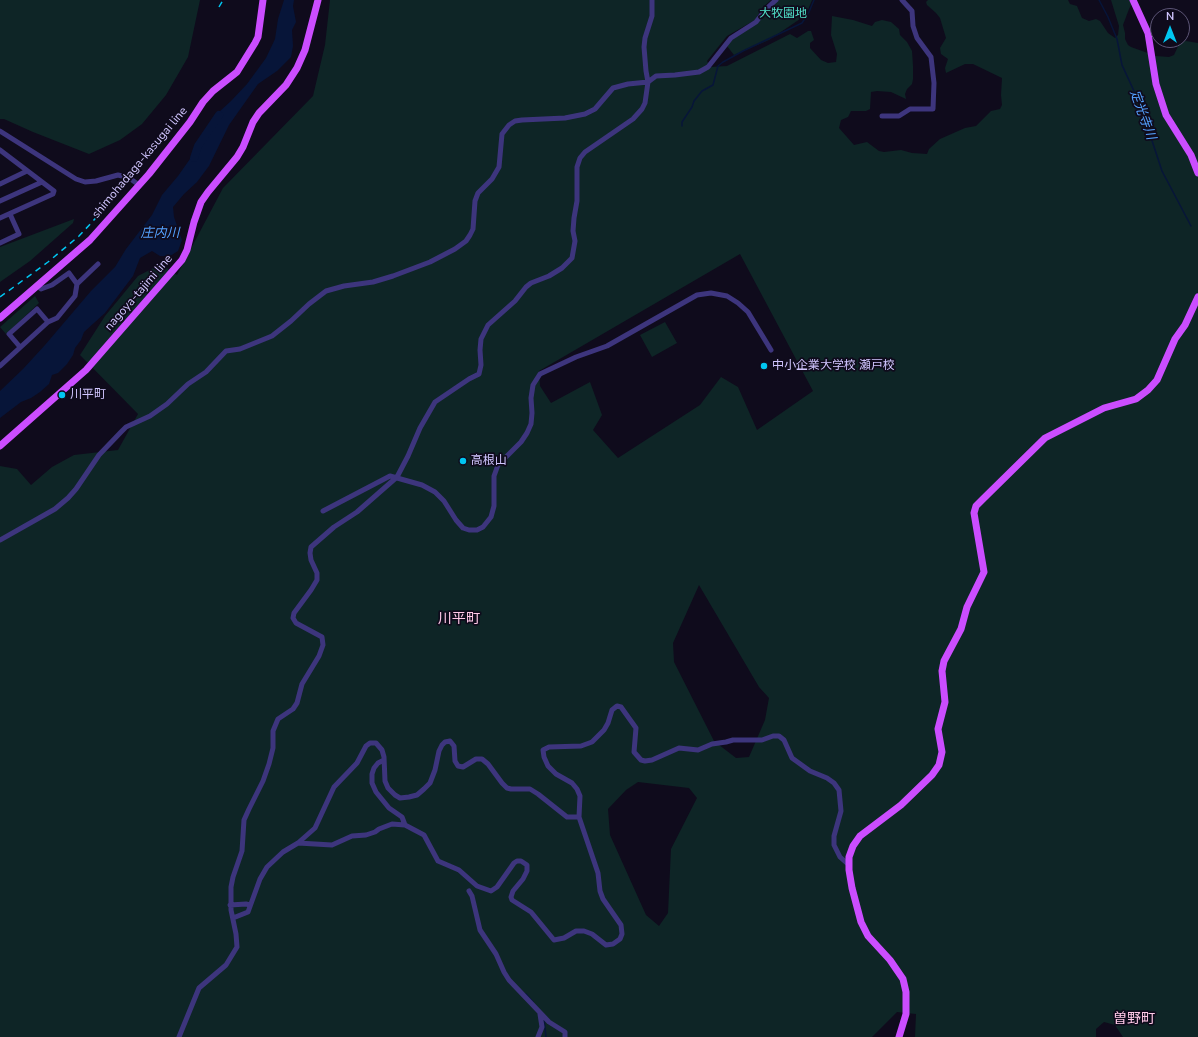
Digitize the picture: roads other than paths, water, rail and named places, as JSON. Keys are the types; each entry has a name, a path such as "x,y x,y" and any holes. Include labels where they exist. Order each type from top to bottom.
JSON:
{"main road":[{"name":"shimohadaga-kasugai line","path":"0,318 90,240 139,185 190,122 203,102 213,91 237,72 258,37 263,0"},
{"name":"nagoya-tajimi line","path":"0,446 86,370 182,260 187,250 201,202 237,157 243,147 253,122 259,113 286,85 297,68 305,50 318,0"},
{"path":"1133,0 1148,33 1156,84 1166,115 1191,155 1198,173"},
{"path":"899,1037 906,1014 906,992 903,979 890,960 868,936 861,922 852,888 849,857 853,846 860,836 901,805 932,775 938,765 942,752 938,729 945,702 942,671 944,661 961,629 967,607 984,572 982,553 975,524 974,513 976,506 1045,438 1104,408 1136,399 1148,390 1157,380 1175,339 1185,325 1198,297"}],"street":[{"path":"179,1037 199,988 226,965 237,947 230,904 233,877 241,857 243,847 244,820 248,809 263,781 269,764 273,731 278,720 294,709 302,684 319,656 323,645 322,637 296,623 293,618 294,612 317,580 317,573 311,560 311,548 331,529 357,512 397,477 420,428 435,402 469,378 480,374 481,339 488,325 515,301 531,283 549,276 562,268 572,258 575,241 573,231 577,201 577,167 580,158 585,152 633,119 642,109 647,96 648,82 644,47 645,38 652,16 652,0"},
{"path":"0,540 27,526 68,498 76,489 99,455 126,427 150,416 167,404 188,384 206,372 226,351 240,349 272,336 292,321 309,304 326,292 344,286 373,282 393,276 430,262 460,245 470,236 473,229 475,201 478,193 492,179 499,167 502,134 509,125 515,121 565,118 585,114 595,109 613,88 628,84 648,82 656,76 675,76 699,72 708,67 731,38 756,22 766,9 776,0"},
{"path":"882,116 898,116 910,109 933,110 934,83 931,57 917,38 913,26 912,11 902,0"},
{"path":"0,131 76,179 85,182 118,176 126,177"},
{"path":"0,218 53,194 54,191 1,153"},
{"path":"0,184 27,171"},
{"path":"132,180 139,185"},
{"path":"0,201 42,182"},
{"path":"0,243 19,234 10,214"},
{"path":"1,362 48,322 57,318 75,296 77,284 98,264"},
{"path":"37,285 41,289 69,273 77,284"},
{"path":"323,511 390,476 422,485 435,492 444,501 456,520 464,528 469,530 477,530 483,527 491,517 494,506 494,476 498,465 521,442 531,424 531,398 533,385 540,374 576,357 607,346 697,294 711,293 726,296 738,303 748,312 771,350"},
{"path":"20,347 9,334 37,309 48,322"},
{"path":"298,843 332,845 352,836 366,835 375,832 392,824 405,825 424,835 438,861 459,870 477,886 491,891 497,886 514,863 521,861 526,865 527,871 523,879 513,891 511,896 512,900 531,912 554,940 564,938 576,931 584,931 592,934 606,945 613,944 620,939 622,934 621,925 603,899 600,891 596,864 580,817 580,796 569,781 556,774 548,766 543,750 549,747 581,746 592,742 604,730 612,710 617,706 621,707 636,728 634,752 641,760 645,761 652,760 679,748 698,750 712,744 733,740 762,740 773,736 779,736 784,740 792,758 806,769 834,783 839,790 841,811 834,836 834,845 840,857 849,865"},
{"path":"233,918 248,912 260,879 267,867 283,852 298,843 315,828 334,787 357,763 366,746 370,743 376,743 380,746 384,760 385,781 388,788 400,798 409,798 417,795 430,783 435,770 439,751 445,742 450,741 454,746 455,761 458,766 463,767 476,759 482,759 488,764 507,788 530,790 538,794 563,815 571,818 580,817"},
{"path":"384,760 378,763 374,768 372,783 376,792 389,808 402,817 405,825"},
{"path":"469,891 472,896 480,930 496,954 509,980 540,1014 553,1025 565,1032 565,1037"},
{"path":"230,904 250,905"},
{"path":"538,1037 542,1026 540,1014"}],"water":[{"name":"庄内川","path":"284,0 294,0 293,6 296,22 292,30 293,46 291,57 277,71 258,84 229,125 209,166 197,182 173,207 174,217 182,240 178,251 170,256 160,256 152,251 140,258 133,276 105,313 84,332 67,364 58,373 52,375 49,384 40,392 21,402 0,418 0,391 23,369 91,291 115,267 126,249 152,215 162,195 178,176 209,132 219,112 247,84 266,58 275,39 278,19"}],"waterway":[{"path":"682,126 682,122 692,107 694,101 702,91 713,85 718,66 743,51 802,23 814,0"},
{"name":"定光寺川","path":"1099,0 1117,39 1122,65 1140,104 1162,171 1191,226"},
{"name":"庄内川","path":"194,158 198,146 219,115"},
{"path":"526,994 533,1002"},
{"path":"544,1019 546,1037"}],"railway":[{"path":"219,7 223,0"},
{"path":"0,297 48,262 79,236 111,202 144,156"}],"place":[{"name":"中小企業大学校 瀬戸校","path":"764,366"},
{"name":"川平町","path":"62,395"},
{"name":"高根山","path":"463,461"}],"district":[{"name":"川平町","path":"459,620"},
{"name":"曽野町","path":"1134,1020"}],"park label":[{"name":"大牧園地","path":"783,14"}]}
